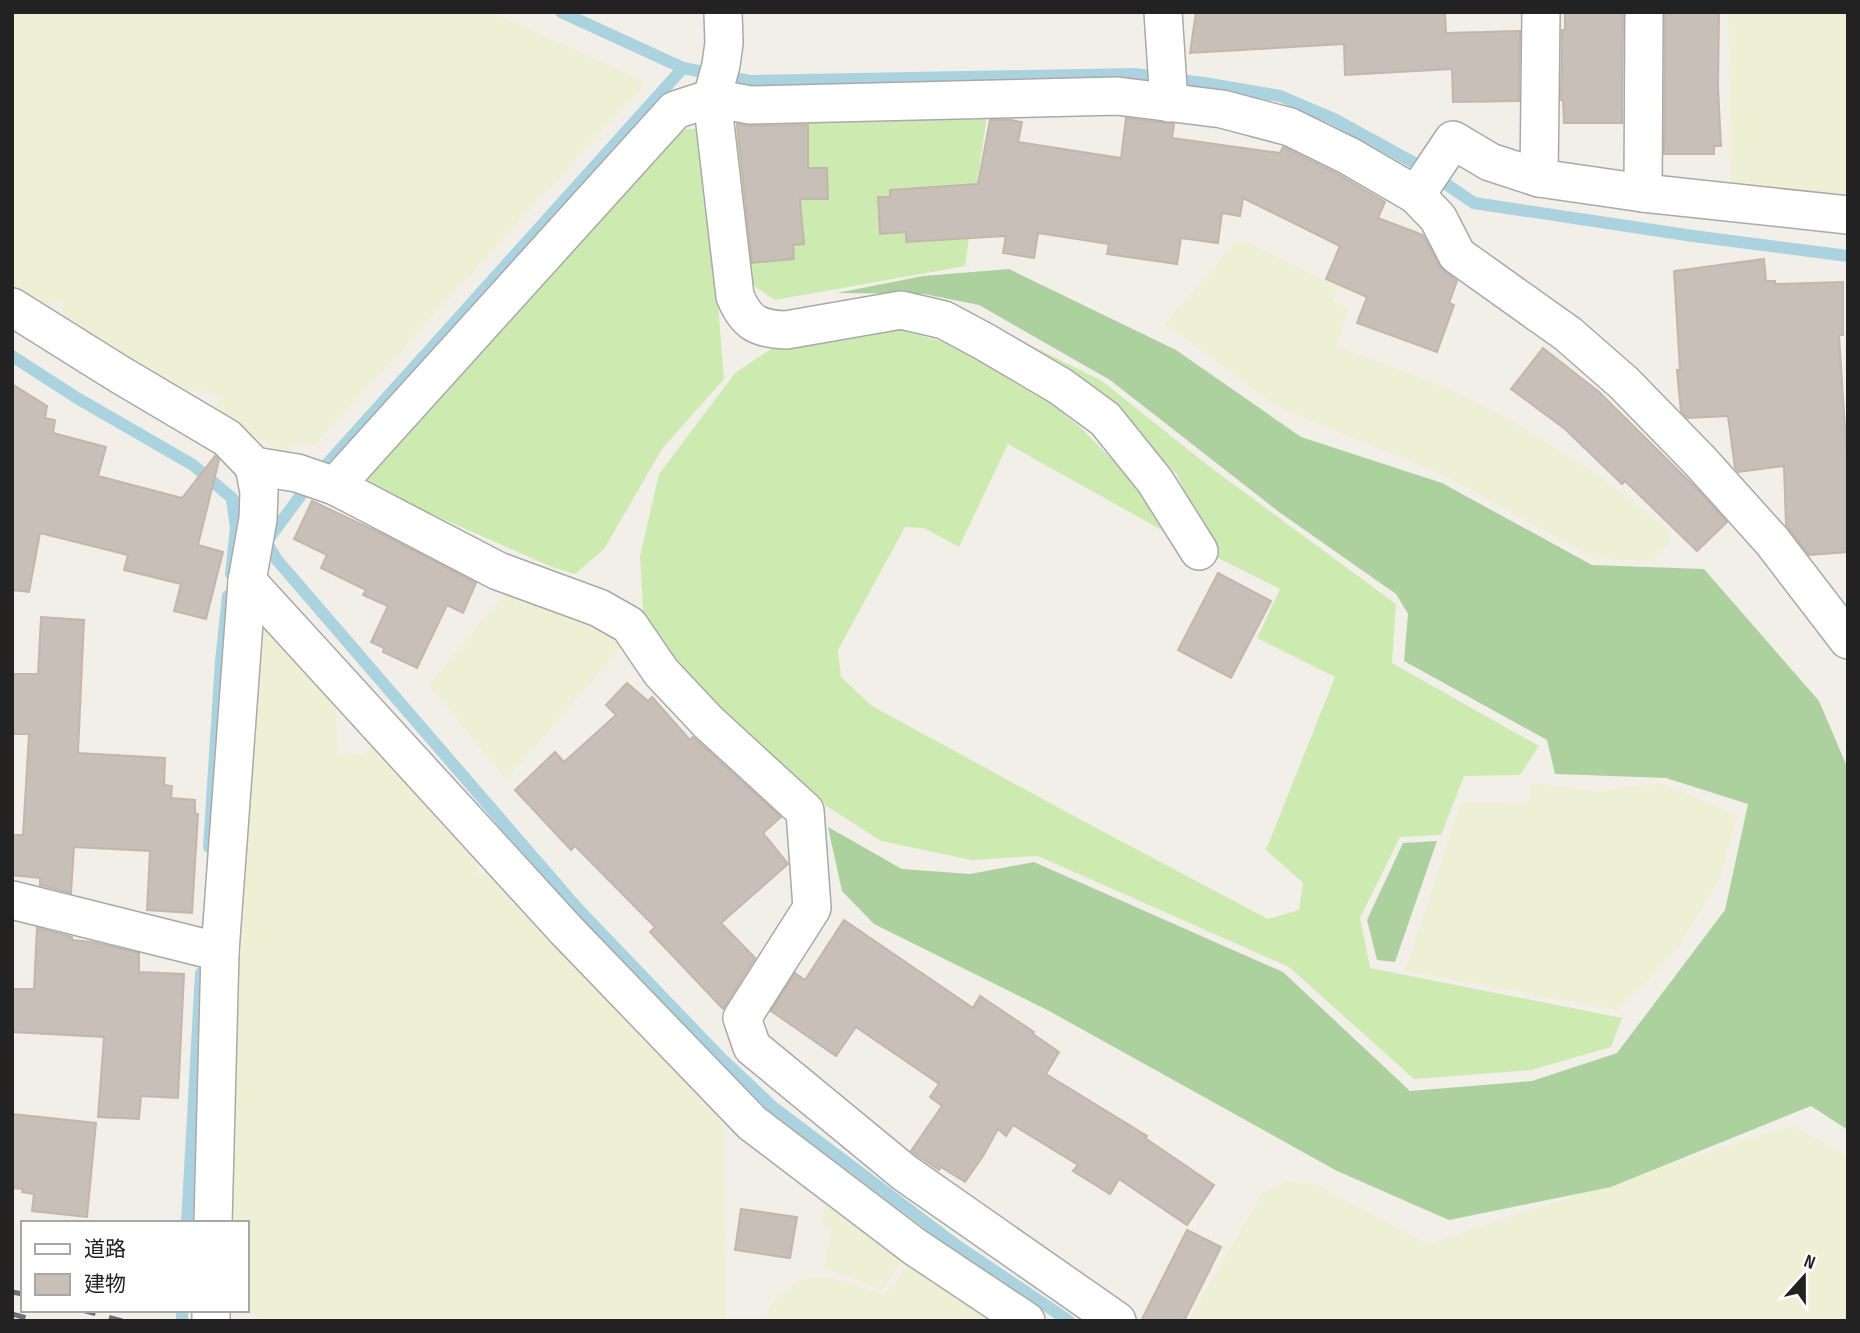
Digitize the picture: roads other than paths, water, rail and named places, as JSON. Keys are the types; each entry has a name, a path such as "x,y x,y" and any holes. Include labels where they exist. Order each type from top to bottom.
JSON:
{"street":[{"path":"723,12 724,43 716,83 735,296 741,311 753,324 770,330 786,330 901,310 944,320 1060,386 1105,419 1155,481 1199,551"},
{"path":"1163,12 1168,85"},
{"path":"1539,178 1541,12"},
{"path":"1643,192 1644,12"},
{"path":"716,83 750,104 1117,96 1168,85 1222,109 1290,127 1349,156 1426,180"},
{"path":"319,480 674,110 716,83"},
{"path":"1426,180 1453,140 1490,162 1539,178 1848,215"},
{"path":"1426,180 1438,218 1457,256 1568,334 1625,383 1772,541 1848,640"},
{"path":"12,307 227,438 254,466 260,492 247,580 220,952 213,1221"},
{"path":"254,466 319,480 498,571 599,608 629,625 661,672 699,712 805,811 812,908 742,1018 752,1048 905,1173 1117,1321"},
{"path":"247,580 566,930 752,1123 915,1247 1026,1321"},
{"path":"12,900 220,952"}],"waterway":[{"path":"561,12 683,68 750,81 1134,74 1280,96 1334,119 1418,165 1474,203 1848,256"},
{"path":"267,541 328,463 683,68"},
{"path":"12,356 77,398 193,465 232,498 250,520"},
{"path":"231,574 236,528 232,499"},
{"path":"263,536 277,560 577,908 719,1056 773,1107 956,1245 1069,1321"},
{"path":"209,847 228,596"},
{"path":"187,1221 201,973"},
{"path":"182,1312 182,1321"}],"railway":[{"path":"12,1292 21,1294"},
{"path":"89,1312 122,1321"},
{"path":"12,1314 37,1321"}]}
